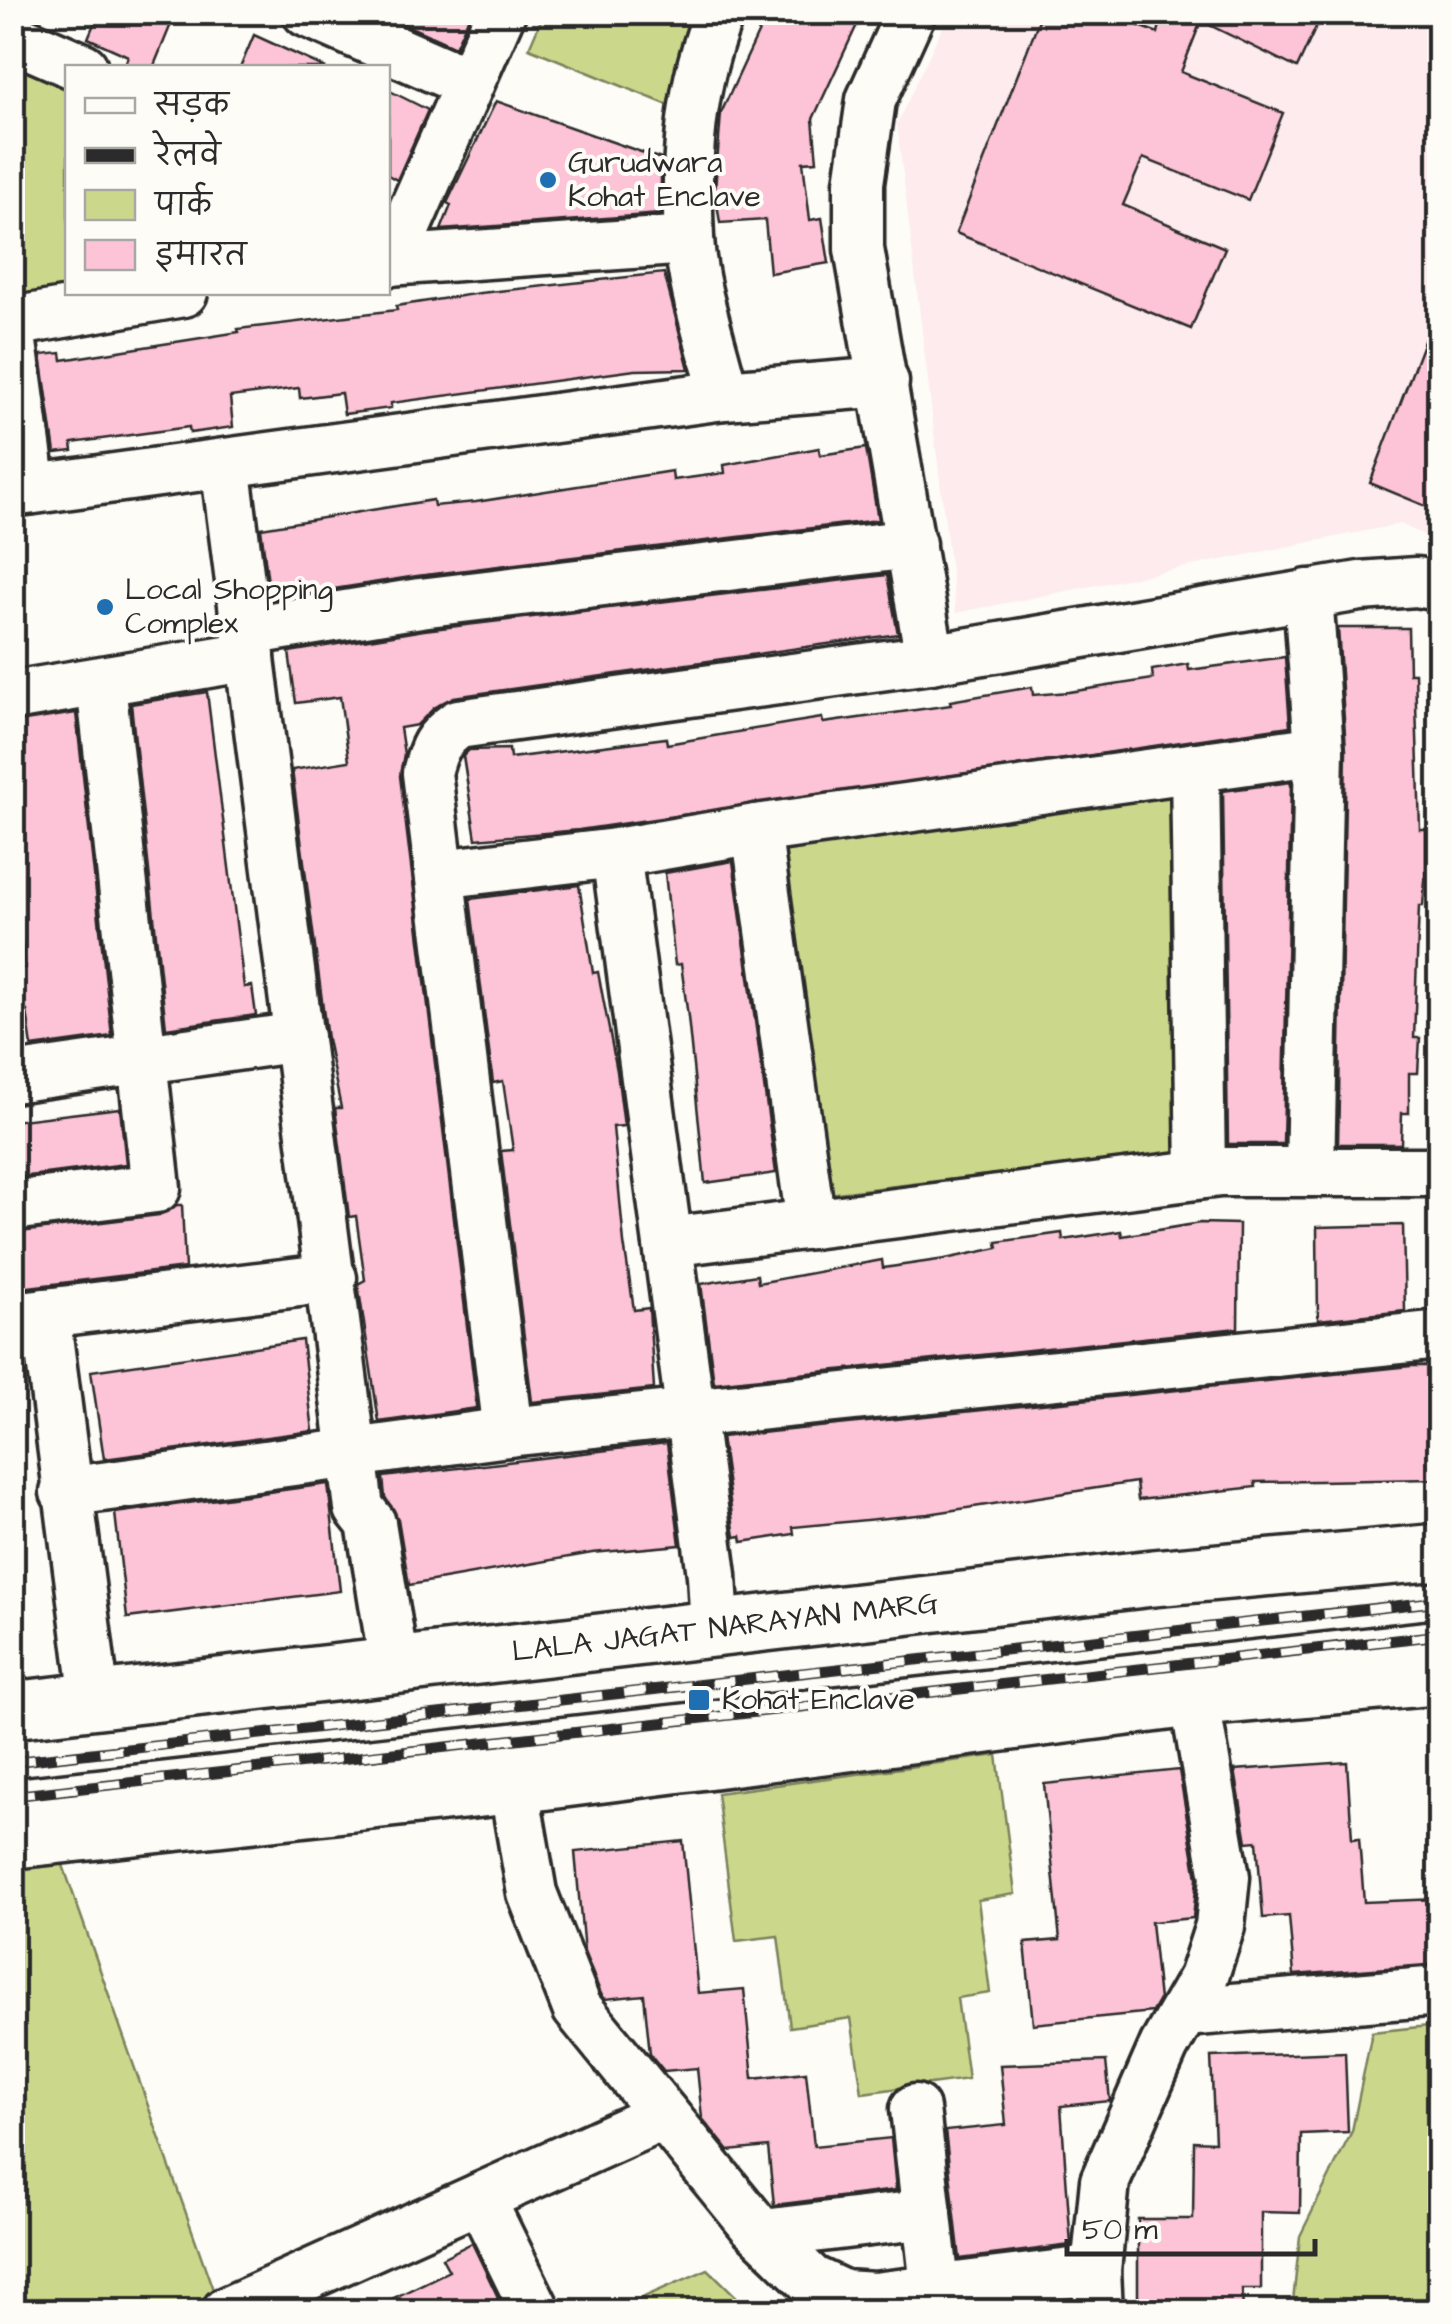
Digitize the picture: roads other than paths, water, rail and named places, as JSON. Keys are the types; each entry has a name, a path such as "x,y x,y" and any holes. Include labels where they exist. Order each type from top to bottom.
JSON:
{"main road":[{"name":"LALA JAGAT NARAYAN MARG","path":"12,1710 1172,1576 1440,1552"},
{"path":"12,1806 514,1769 1196,1687 1440,1648"}],"street":[{"path":"308,12 469,84"},
{"path":"390,256 400,206 469,84 501,12"},
{"path":"720,12 700,59 692,97 690,240 724,395"},
{"path":"911,12 871,100 859,183 859,248 930,659"},
{"path":"12,36 76,65"},
{"path":"390,261 690,240"},
{"path":"12,322 166,295"},
{"path":"12,343 22,490 724,395 884,382"},
{"path":"226,464 360,1508 352,1524 380,1666"},
{"path":"12,696 101,684 420,603 911,544"},
{"path":"508,1432 427,773 434,745 458,724 930,659 1308,594 1416,582 1440,586"},
{"path":"1308,594 1320,750 1310,1172"},
{"path":"12,1206 156,1188 101,684"},
{"path":"440,874 1320,750"},
{"path":"1195,767 1202,1174"},
{"path":"756,829 810,1224"},
{"path":"616,852 712,1574 714,1628"},
{"path":"12,1078 298,1037"},
{"path":"1440,1143 1440,1187"},
{"path":"668,1242 1202,1174 1439,1172"},
{"path":"95,1700 66,1492 29,1315 332,1278"},
{"path":"66,1492 508,1432 1440,1334"},
{"path":"12,1844 514,1769 532,1892 576,2008 764,2234 807,2296 874,2297 935,2286 1097,2291 1105,2182 1135,2107 1203,1978 1220,1926 1226,1877 1196,1687 1440,1680"},
{"path":"1184,2012 1440,1992"},
{"path":"915,2109 935,2286"},
{"path":"226,2312 664,2115"},
{"path":"480,2198 536,2312"},
{"path":"764,2234 927,2214"}],"railway":[{"path":"12,1762 1440,1601"},
{"path":"12,1796 1440,1635"}],"place":[{"name":"Gurudwara Kohat Enclave","path":"548,180"},
{"name":"Local Shopping Complex","path":"105,607"},
{"name":"Kohat Enclave","path":"699,1700"}]}
